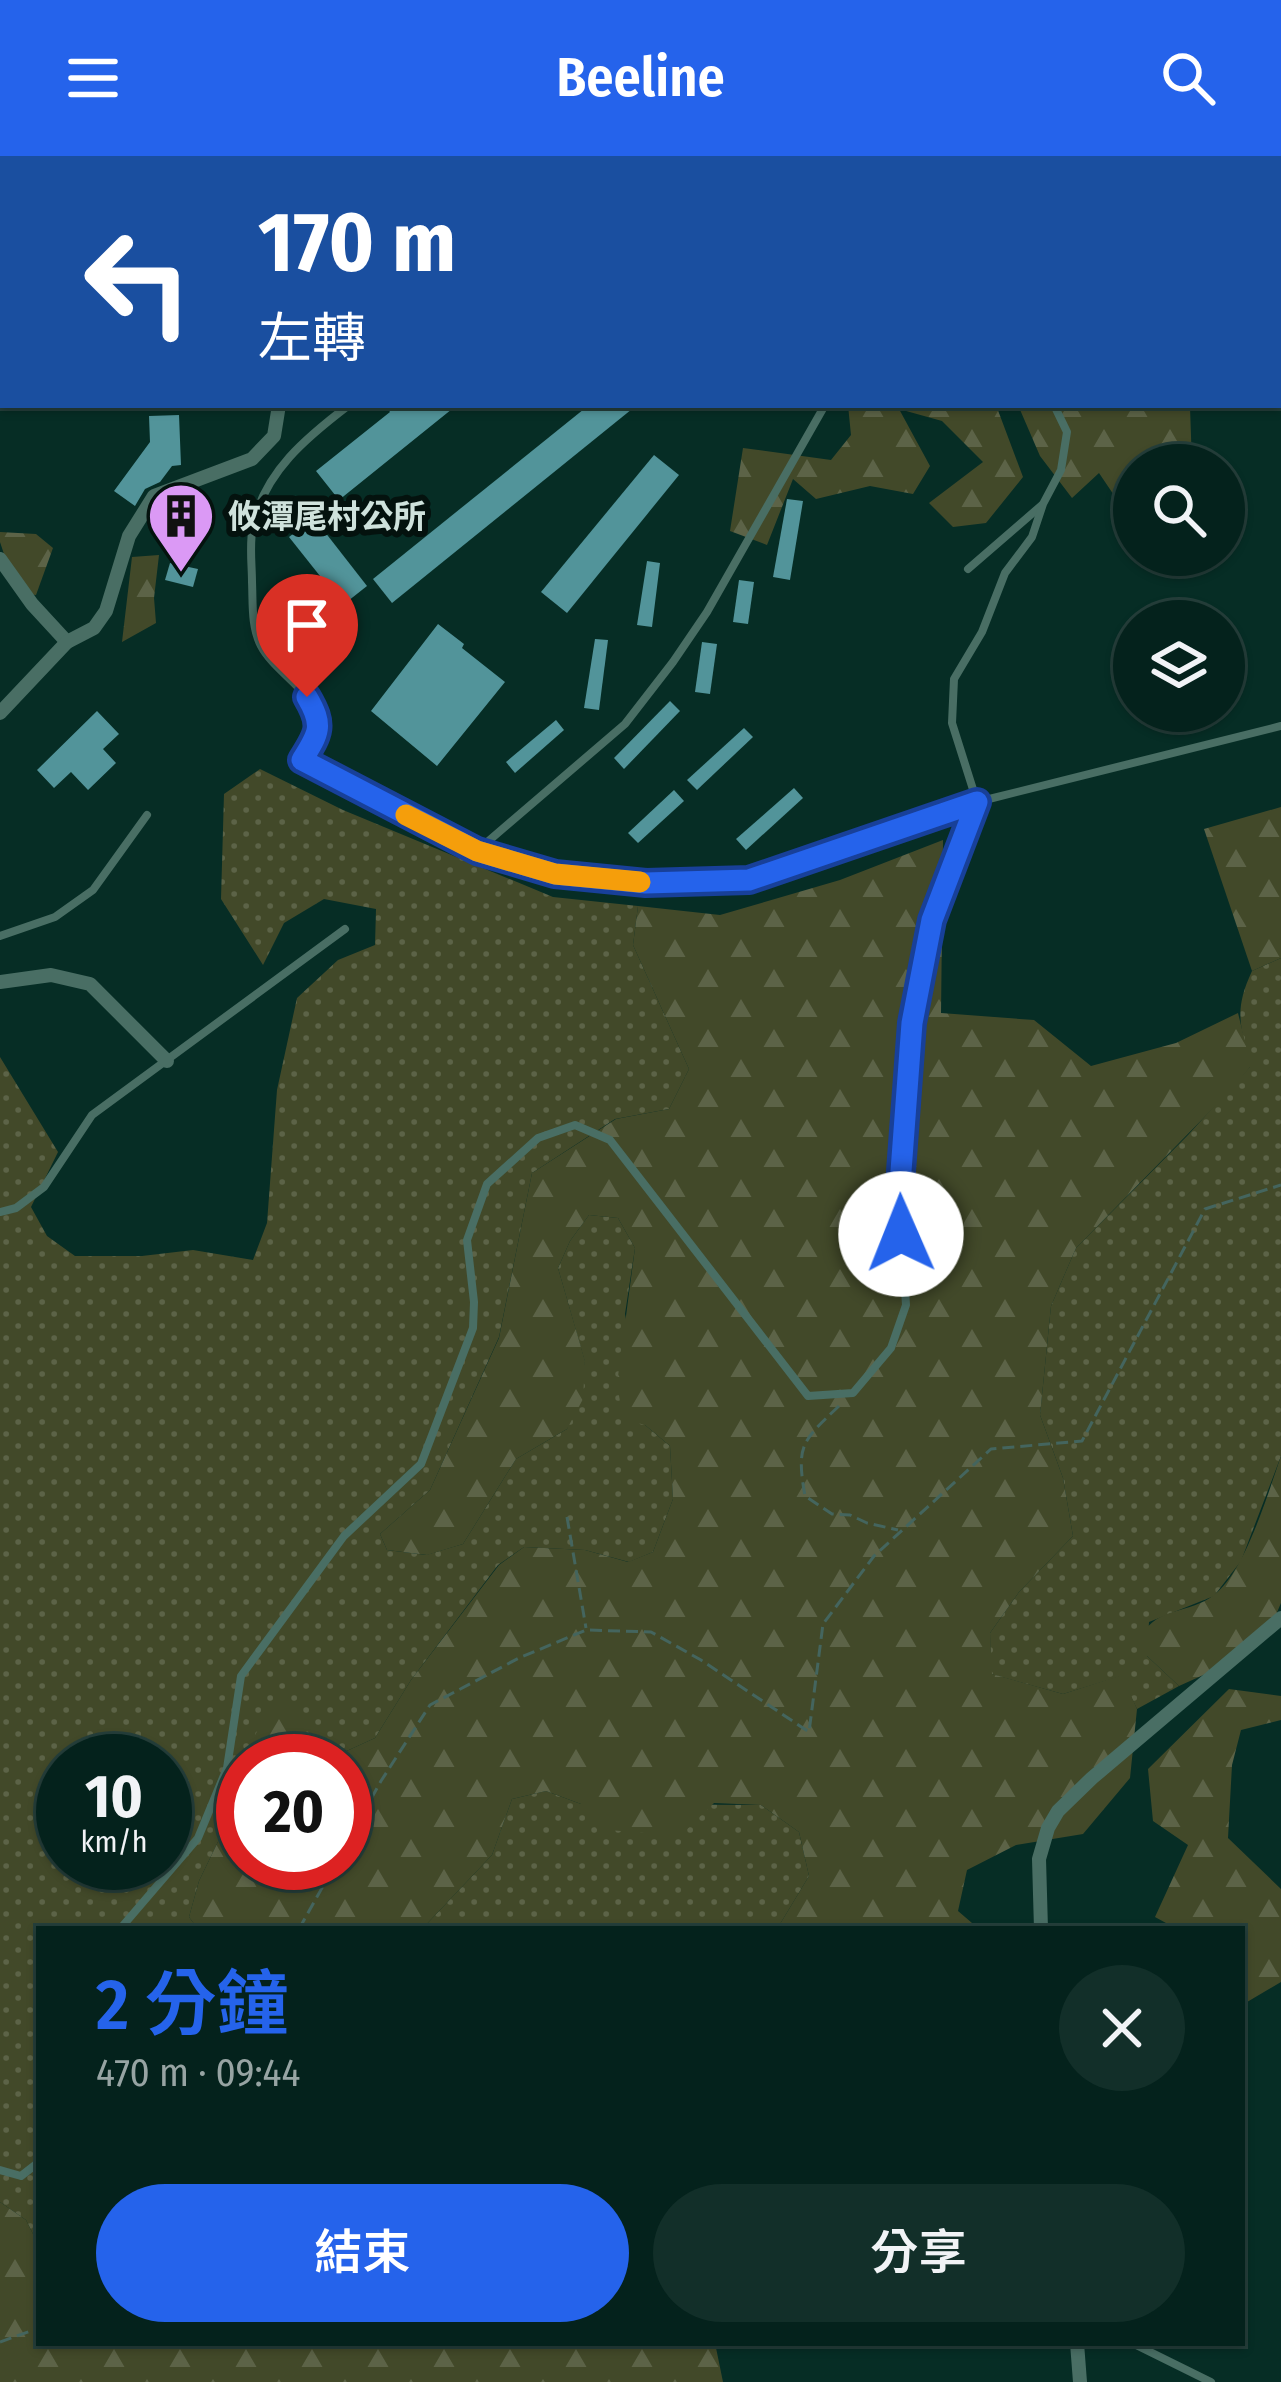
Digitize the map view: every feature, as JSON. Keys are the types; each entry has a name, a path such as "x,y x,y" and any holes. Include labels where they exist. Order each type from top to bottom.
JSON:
{"street":[{"path":"0,713 67,642 94,628 106,611 129,536 154,496 252,459 274,436 279,408"},
{"path":"0,559 67,642"},
{"path":"0,982 51,975 90,984 167,1060"},
{"path":"1041,1926 1039,1859 1058,1811 1281,1618"},
{"path":"1077,2346 1080,2382"}],"lane":[{"path":"345,408 306,438 262,492 251,531 253,625 275,667 307,697 318,716 317,736 302,760 477,851 555,874 646,883 749,880 977,802 1281,726"},
{"path":"477,851 637,709 707,612 823,408"},
{"path":"122,1926 197,1838 227,1768 241,1676 344,1536 421,1464 473,1328 467,1240 487,1184 538,1138 575,1125 610,1140 808,1396 853,1393 891,1348 906,1305 899,1198 912,1023 932,920 977,802 952,723 954,679 982,632 1005,573 1032,537 1061,470 1067,432 1055,408"},
{"path":"968,569 1043,504"},
{"path":"0,936 56,917 93,890 147,815"},
{"path":"0,1212 16,1208 44,1187 92,1115 344,929"},
{"path":"0,2170 21,2176 36,2164"},
{"path":"1138,2346 1211,2382"}],"path":[{"path":"372,1797 430,1705 519,1658 586,1630 651,1632 808,1732 823,1624 874,1556 991,1449 1082,1441 1205,1209 1281,1186"},
{"path":"853,1393 809,1435 799,1464 805,1496 832,1514 901,1531"},
{"path":"567,1517 586,1630"},
{"path":"301,1926 320,1890"},
{"path":"0,2342 36,2329"}],"green space":[{"path":"848,408 997,408 1023,477 986,523 953,527 929,503 983,462 942,421 899,409 930,466 913,494 870,486 816,499 793,479 767,545 730,531 743,448 831,460 851,435"},
{"path":"1019,408 1190,408 1191,444 1113,444 1113,494 1099,473 1072,498 1040,456"},
{"path":"0,532 36,534 53,548 36,595 17,593"},
{"path":"159,555 156,623 122,642 132,557"},
{"path":"260,769 343,810 553,897 638,906 633,945 689,1069 669,1109 615,1119 532,1173 499,1337 430,1490 380,1534 387,1550 426,1555 463,1544 516,1459 567,1429 585,1362 558,1268 589,1215 618,1218 635,1248 625,1314 645,1425 670,1446 673,1499 653,1552 629,1562 585,1550 524,1547 498,1565 411,1680 375,1738 372,1734 216,1734 216,1846 189,1917 196,1926 36,1926 36,2240 26,2220 0,2202 0,1057 58,1152 31,1207 47,1236 75,1256 193,1250 253,1260 267,1223 277,1090 297,998 338,960 375,945 376,909 324,899 284,923 263,965 221,899 224,794"},
{"path":"1281,807 1281,958 1252,971 1204,829"},
{"path":"943,840 941,1013 1034,1020 1091,1066 1176,1043 1238,1013 1251,1066 1076,1248 1051,1306 1040,1415 1063,1478 1073,1536 1019,1592 990,1633 992,1674 1063,1694 1122,1675 1137,1709 1130,1778 1083,1834 1016,1845 967,1870 958,1911 976,1926 779,1926 809,1876 799,1832 761,1805 714,1803 680,1836 597,1829 581,1804 546,1791 512,1799 492,1855 425,1926 196,1926 189,1917 216,1846 216,1890 372,1890 372,1739 499,1565 524,1547 585,1550 628,1562 653,1552 673,1499 670,1446 645,1425 623,1419 617,1384 635,1248 618,1218 589,1215 558,1268 585,1361 583,1399 567,1429 516,1459 463,1544 427,1555 387,1550 380,1534 430,1490 499,1338 532,1173 616,1119 669,1109 689,1069 633,945 638,906 720,915 840,880"},
{"path":"1281,958 1281,1456 1241,1561 1214,1596 1149,1622 1147,1656 1179,1686 1137,1709 1121,1676 1063,1694 991,1674 990,1633 1019,1592 1073,1536 1063,1478 1040,1415 1051,1306 1076,1248 1250,1067 1242,997 1252,971"},
{"path":"1281,1456 1281,1603 1275,1617 1221,1667 1179,1686 1147,1656 1141,1636 1156,1620 1205,1601 1225,1584 1254,1531"},
{"path":"1229,1689 1281,1696 1281,1720 1241,1730 1232,1765 1228,1838 1281,1889 1281,1982 1245,2003 1245,1926 1172,1926 1155,1917 1188,1845 1153,1821 1148,1769"},
{"path":"291,1702 306,1734 256,1734 267,1712"},
{"path":"546,1791 581,1804 761,1805 799,1832 809,1876 779,1926 425,1926 492,1855 512,1799"},
{"path":"0,2202 26,2220 36,2240 36,2346 716,2346 723,2382 0,2382"}],"building":[{"path":"387,408 453,408 339,500 316,471 390,412"},
{"path":"585,408 633,408 392,603 373,579"},
{"path":"179,415 181,465 172,466 160,482 145,489 135,506 114,491 150,442 149,416"},
{"path":"654,455 679,475 567,613 541,592"},
{"path":"787,499 803,501 790,580 773,577"},
{"path":"314,518 367,586 343,605 289,537"},
{"path":"647,561 660,563 652,627 637,625"},
{"name":"攸潭尾村公所","path":"170,563 198,569 193,587 165,580"},
{"path":"739,580 754,582 748,624 733,622"},
{"path":"438,624 505,682 437,766 371,711"},
{"path":"595,639 608,640 599,710 584,708"},
{"path":"702,642 717,644 710,694 695,692"},
{"path":"670,701 680,711 624,769 614,758"},
{"path":"97,711 119,734 103,749 116,763 88,790 71,772 54,788 37,770"},
{"path":"556,720 564,730 515,773 506,762"},
{"path":"744,728 753,737 697,790 687,780"},
{"path":"794,788 803,798 746,850 736,839"},
{"path":"674,790 684,801 638,843 628,833"}],"slow traffic":[{"path":"406,815 477,851 555,874 640,882"}],"place":[{"name":"攸潭尾村公所","path":"181,575"}],"route":[{"path":"307,697 318,716 317,736 302,760 477,851 555,874 646,883 749,880 977,802 932,920 912,1023 899,1198 901,1234"}]}
